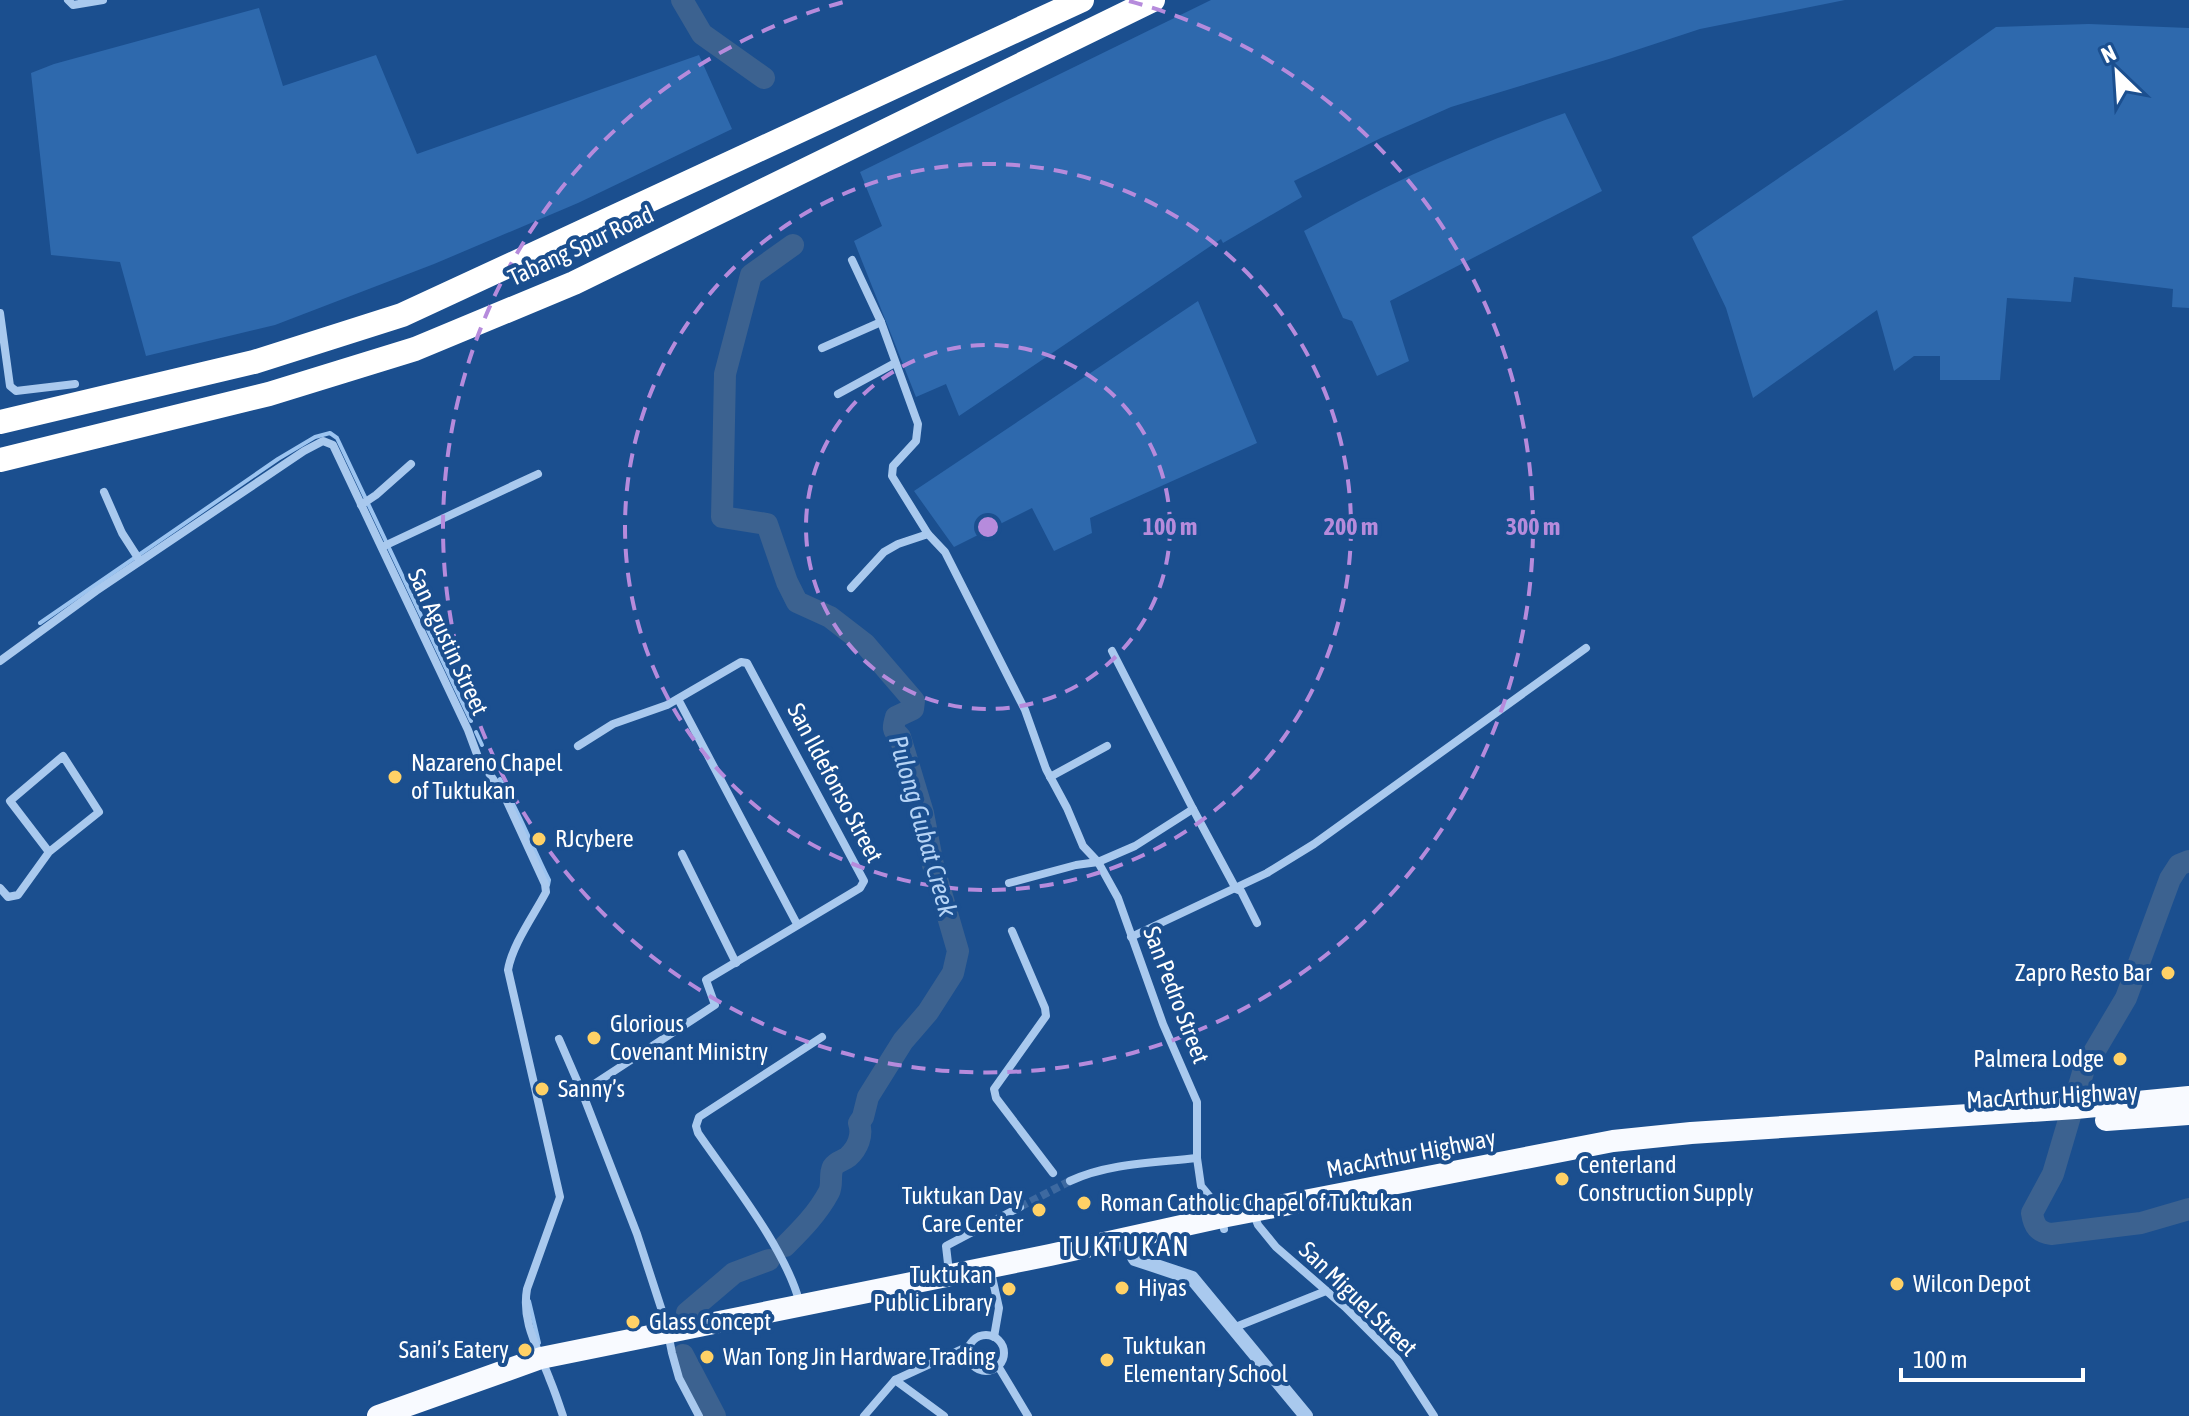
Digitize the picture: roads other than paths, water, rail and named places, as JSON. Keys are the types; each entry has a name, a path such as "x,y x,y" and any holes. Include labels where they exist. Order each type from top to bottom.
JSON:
{"highway":[{"name":"Tabang Spur Road","path":"0,422 254,362 402,315 1082,0"},
{"name":"Tabang Spur Road","path":"0,460 269,394 415,349 574,283 1153,0"},
{"name":"MacArthur Highway","path":"2077,1115 2189,1097"},
{"name":"MacArthur Highway","path":"378,1416 543,1364 1613,1141 1691,1133 2077,1115 2189,1114"},
{"name":"MacArthur Highway","path":"413,1416 543,1364"}],"street":[{"path":"68,0 73,5 103,0"},
{"path":"838,394 895,363 881,322 852,260"},
{"path":"0,313 10,386 16,391 75,384"},
{"path":"822,348 881,322"},
{"name":"San Pedro Street","path":"895,363 918,424 918,432 916,441 893,466 892,476 928,534 945,552 1025,710 1050,777 1083,846 1098,862 1118,898 1163,1024 1197,1102 1197,1158 1201,1186 1220,1209 1223,1223"},
{"name":"San Agustin Street","path":"0,661 140,561 278,469 323,441 333,445 478,757 504,795 545,884 546,892 517,945 508,970 560,1188 560,1197 524,1304 526,1318 563,1416"},
{"path":"361,505 411,464"},
{"path":"382,547 538,474"},
{"path":"104,492 122,533 140,561"},
{"path":"851,588 884,552 928,534"},
{"path":"1131,937 1236,889 1314,844 1586,648"},
{"path":"1112,651 1193,809 1257,923"},
{"name":"San Ildefonso Street","path":"578,746 613,724 667,705 741,662 747,663 864,881 860,888 706,980 715,1005 582,1092"},
{"path":"678,699 797,924"},
{"path":"1050,777 1107,746"},
{"path":"0,888 8,897 18,895 49,852 99,812 63,756 10,801 49,852"},
{"path":"1009,883 1098,862 1135,846 1193,809"},
{"path":"682,854 736,963"},
{"path":"1012,931 1046,1016 994,1089 996,1098 1053,1173"},
{"path":"801,1311 797,1295 774,1246 696,1126 699,1117 822,1037"},
{"path":"559,1039 637,1234 679,1378 699,1416"},
{"path":"1070,1181 1105,1168 1197,1158"},
{"path":"951,1281 946,1246 1020,1207"},
{"name":"San Miguel Street","path":"1255,1218 1276,1247 1397,1359 1434,1416"},
{"path":"1129,1244 1135,1259 1192,1278 1306,1416"},
{"path":"991,1272 999,1308 994,1337"},
{"path":"1233,1328 1326,1291"},
{"path":"976,1337 994,1337 1003,1345 1003,1359 989,1371 976,1369 967,1356 969,1346 976,1337"},
{"path":"864,1416 895,1380 969,1346"},
{"path":"998,1366 1028,1416"},
{"path":"895,1380 944,1416"}],"waterway":[{"name":"Pulong Gubat Creek","path":"682,0 702,34 764,78"},
{"name":"Pulong Gubat Creek","path":"785,1246 825,1200 833,1167 848,1157 857,1145 859,1123 868,1097 903,1041 928,1012 953,973 958,951 933,865 923,813 900,737 894,728 896,717 913,709 914,701 865,644 830,617 797,602 767,524 722,517 725,374 751,275 793,245"},
{"path":"40,623 278,459 315,437 330,433 337,438 471,721"},
{"path":"476,732 482,745"},
{"path":"500,779 549,880 548,885"},
{"path":"2189,861 2179,865 2170,879 2126,998 2084,1069 2053,1174 2032,1213 2037,1228 2051,1234 2141,1223 2189,1209"},
{"name":"Pulong Gubat Creek","path":"687,1313 734,1273 769,1260"},
{"path":"529,1301 539,1343"},
{"name":"Pulong Gubat Creek","path":"683,1355 715,1416"}],"tunnel":[{"path":"1020,1207 1070,1181"}],"place":[{"name":"Nazareno Chapel of Tuktukan","path":"395,777"},
{"name":"RJcybere","path":"539,839"},
{"name":"Zapro Resto Bar","path":"2168,973"},
{"name":"Glorious Covenant Ministry","path":"594,1038"},
{"name":"Palmera Lodge","path":"2120,1059"},
{"name":"Sanny’s","path":"542,1089"},
{"name":"Centerland Construction Supply","path":"1562,1179"},
{"name":"Roman Catholic Chapel of Tuktukan","path":"1084,1203"},
{"name":"Tuktukan Day Care Center","path":"1039,1210"},
{"name":"Wilcon Depot","path":"1897,1284"},
{"name":"Hiyas","path":"1122,1288"},
{"name":"Tuktukan Public Library","path":"1009,1289"},
{"name":"Glass Concept","path":"633,1322"},
{"name":"Sani’s Eatery","path":"525,1350"},
{"name":"Wan Tong Jin Hardware Trading","path":"707,1357"},
{"name":"Tuktukan Elementary School","path":"1107,1360"}],"district":[{"name":"TUKTUKAN","path":"1125,1246"}]}
